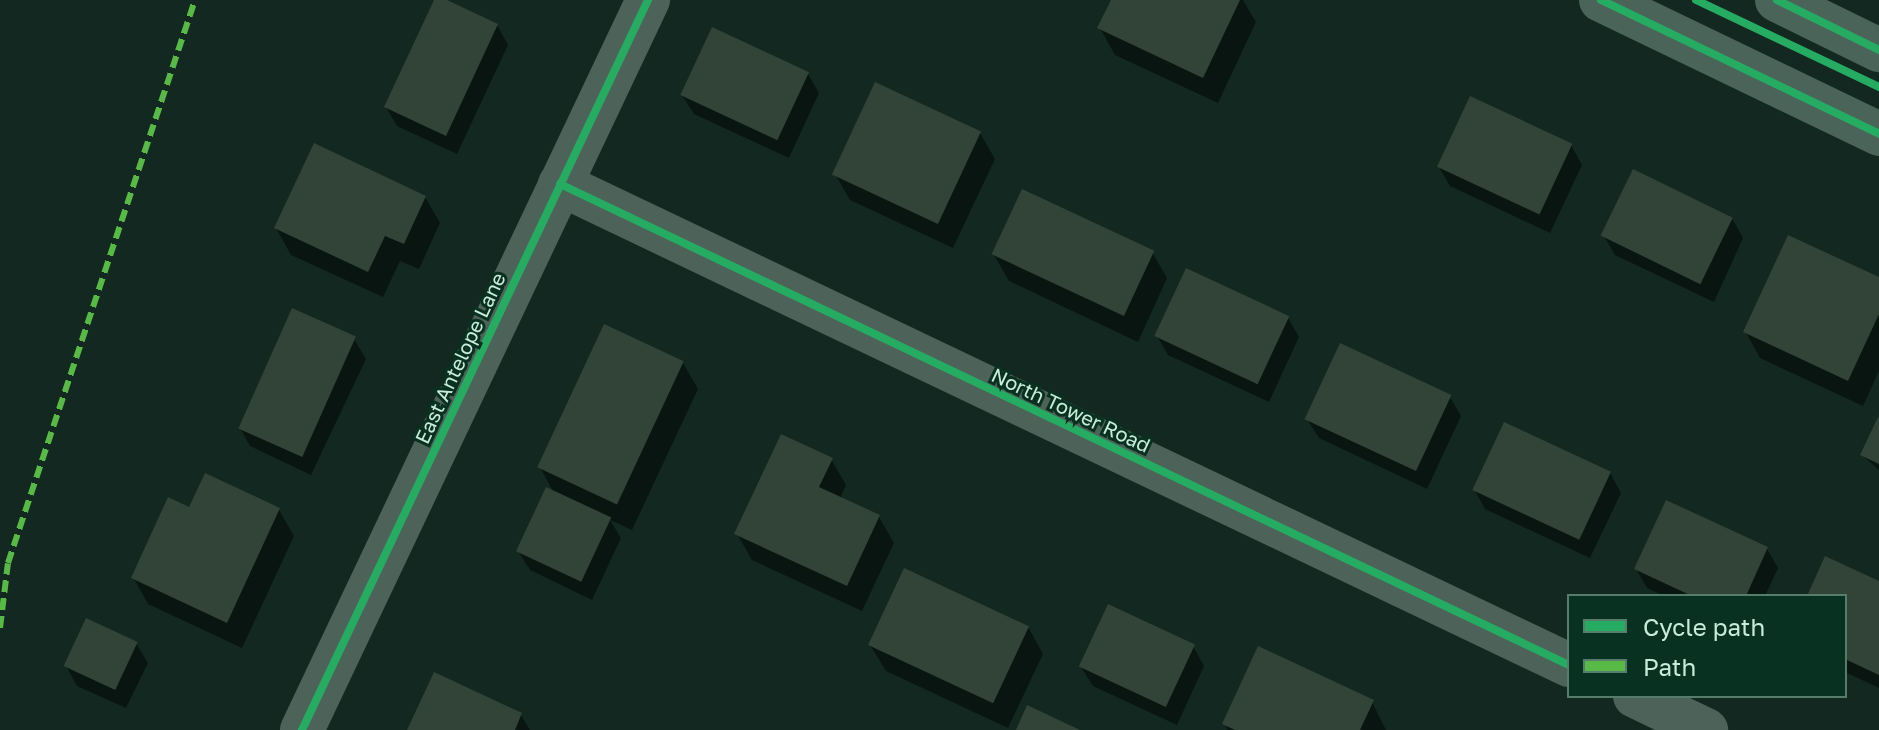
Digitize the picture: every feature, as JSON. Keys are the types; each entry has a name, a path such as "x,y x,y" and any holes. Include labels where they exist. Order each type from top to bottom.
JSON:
{"street":[{"name":"East Antelope Lane","path":"302,730 648,0"},
{"path":"1601,0 1879,134"},
{"path":"1777,0 1879,50"},
{"name":"North Tower Road","path":"560,184 1567,664"},
{"path":"1639,698 1706,730"}],"building":[{"path":"434,0 447,0 498,24 446,136 384,107"},
{"path":"1111,0 1240,0 1203,78 1097,28"},
{"path":"712,27 809,72 777,140 680,95"},
{"path":"875,82 981,131 938,224 832,174"},
{"path":"1470,96 1572,144 1539,214 1437,167"},
{"path":"314,143 426,196 404,244 385,236 368,272 274,228"},
{"path":"1633,169 1733,218 1700,284 1601,236"},
{"path":"1022,189 1154,251 1124,316 992,254"},
{"path":"1788,235 1879,277 1879,314 1848,381 1743,332"},
{"path":"1186,268 1289,316 1258,384 1154,336"},
{"path":"292,308 356,336 302,457 238,429"},
{"path":"604,324 684,361 617,504 537,467"},
{"path":"1340,343 1451,395 1416,471 1305,419"},
{"path":"1879,415 1879,464 1860,455"},
{"path":"1504,422 1611,472 1579,540 1472,490"},
{"path":"781,434 833,458 819,487 880,515 847,586 734,534"},
{"path":"205,473 280,508 227,623 131,578 168,497 189,507"},
{"path":"546,487 611,517 581,582 516,551"},
{"path":"1666,500 1768,547 1747,594 1688,594 1634,569"},
{"path":"1825,556 1879,581 1879,675 1847,660 1847,594 1808,594"},
{"path":"904,568 1029,626 993,703 868,645"},
{"path":"1108,604 1195,645 1166,707 1079,667"},
{"path":"86,618 138,642 115,690 64,666"},
{"path":"1258,646 1374,700 1360,730 1235,730 1222,724"},
{"path":"434,672 522,713 515,730 407,730"},
{"path":"1027,705 1080,730 1016,730"}],"marked path":[{"path":"0,628 8,563 195,0"}],"cycle path":[{"path":"302,730 648,0"},
{"path":"1601,0 1879,134"},
{"path":"1696,0 1879,87"},
{"path":"1777,0 1879,50"},
{"path":"560,184 1567,664"}]}
